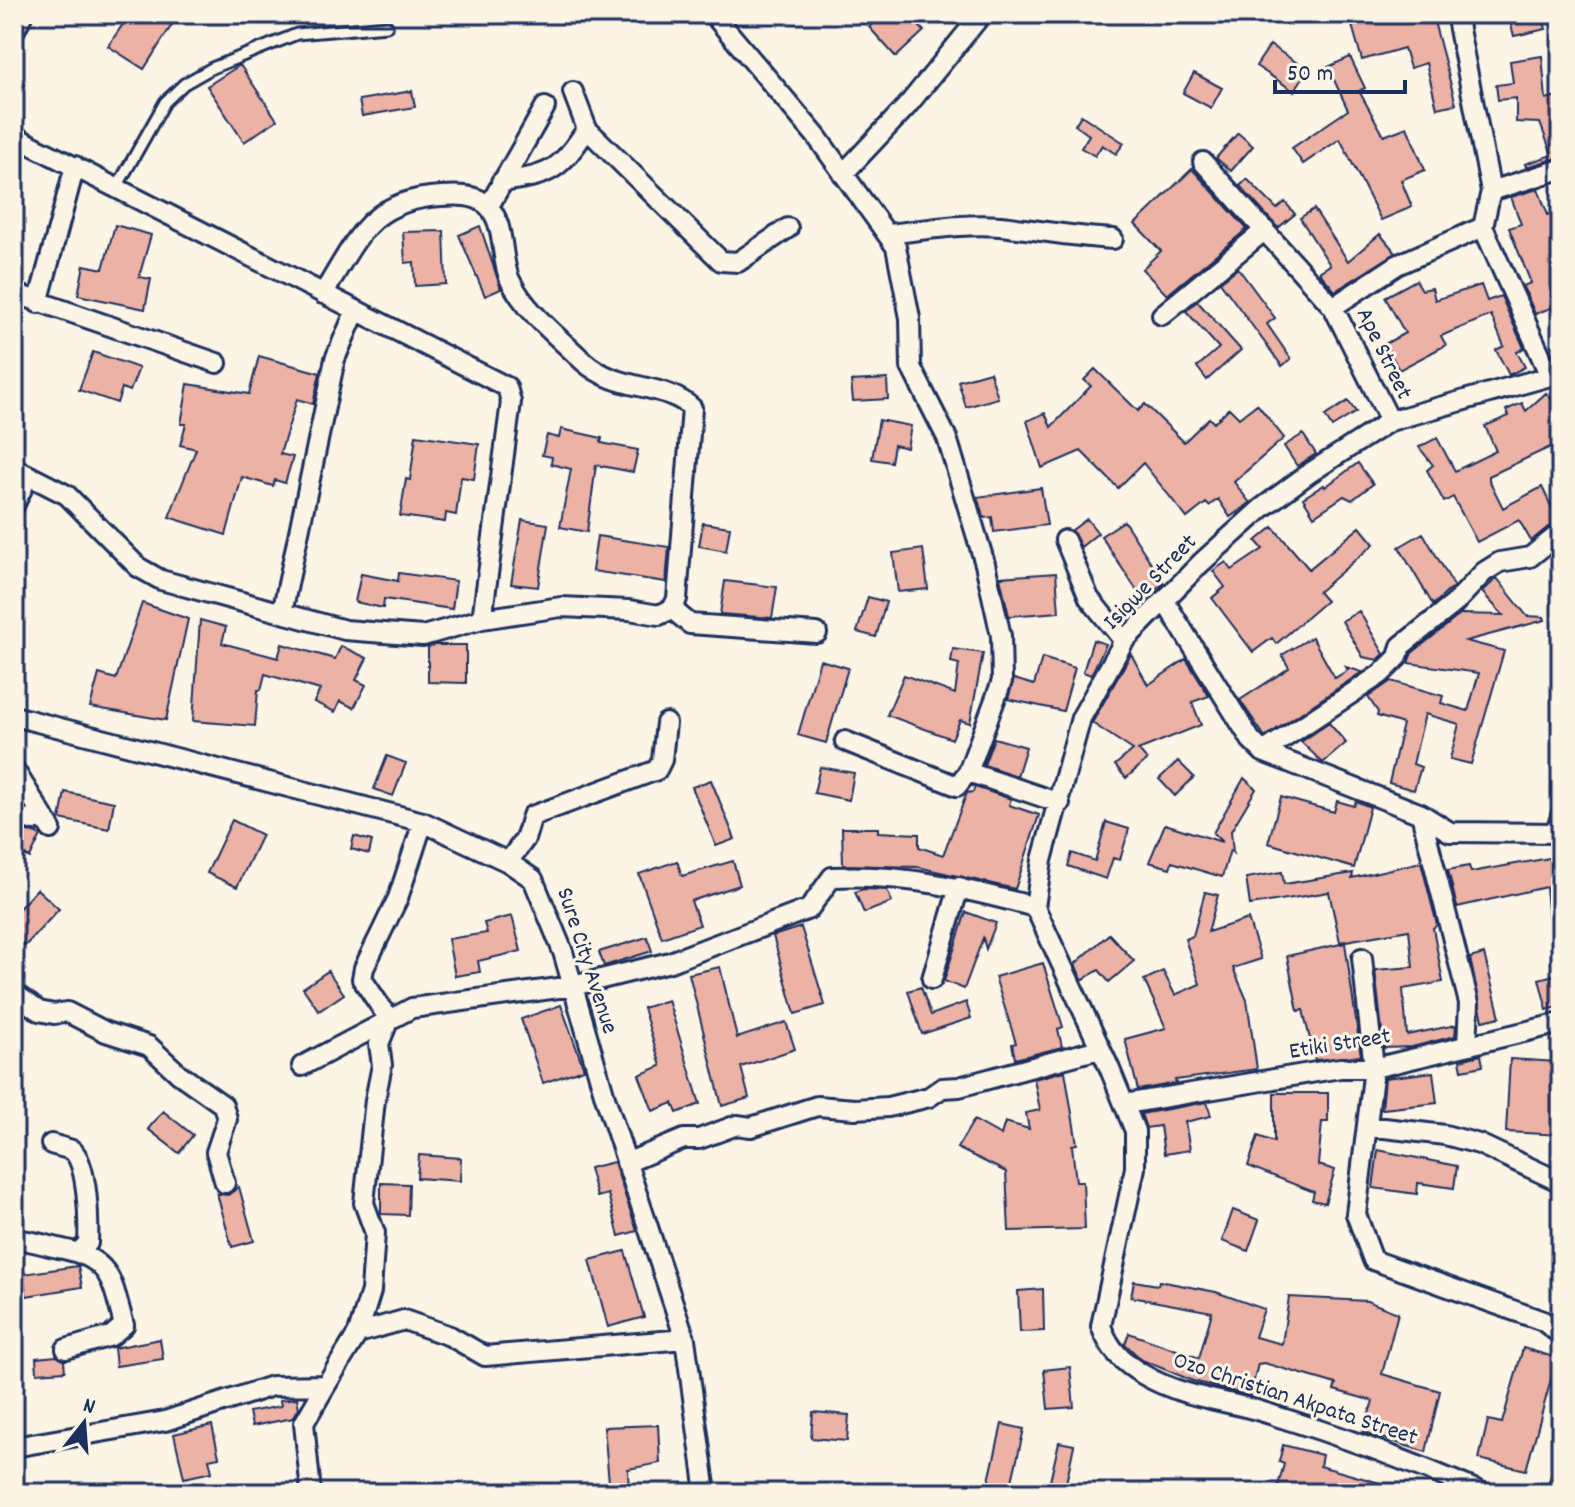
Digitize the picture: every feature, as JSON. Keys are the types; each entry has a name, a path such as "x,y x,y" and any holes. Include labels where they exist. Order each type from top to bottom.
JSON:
{"street":[{"path":"14,32 23,14"},
{"path":"713,14 843,174 896,247 910,318 911,367 947,438 985,564 1001,636 1002,681 968,772 954,787 845,741"},
{"path":"843,174 907,106 982,14"},
{"path":"1456,14 1471,75 1491,191 1483,227 1555,379"},
{"path":"573,92 587,129 721,261 738,262 788,228"},
{"path":"489,206 545,107"},
{"path":"501,182 543,176 556,168 587,129"},
{"path":"14,136 507,387 511,402 482,619"},
{"name":"Ape Street","path":"1203,162 1333,307 1390,421"},
{"path":"38,303 75,166"},
{"path":"1491,191 1561,169"},
{"path":"14,504 21,472 67,495 138,567 161,580 345,630 423,636 482,619 561,607 659,615 672,609 677,599 692,408 681,397 603,377 521,300 508,276 500,231 489,206 469,196 445,196 414,198 385,208 363,230 323,294"},
{"path":"887,234 947,227 999,226 1056,236 1113,239"},
{"path":"1333,307 1397,265 1483,227"},
{"path":"1162,315 1265,230"},
{"path":"14,293 217,363"},
{"path":"282,613 335,359 356,310"},
{"name":"Isigwe Street","path":"1035,907 1042,860 1081,718 1124,641 1164,600 1262,508 1390,421 1555,379"},
{"path":"1263,752 1381,674 1398,657 1401,646 1454,604 1484,572 1500,562 1530,557 1555,537"},
{"path":"1065,540 1089,598 1124,641"},
{"path":"1164,600 1251,740 1263,752 1421,814 1450,832 1556,833 1561,816"},
{"path":"672,609 690,624 817,633"},
{"name":"Sure City Avenue","path":"14,716 423,822 508,862 533,879 555,926 626,1163 685,1339 706,1493"},
{"path":"508,862 525,839 532,816 657,770 662,760 666,723"},
{"path":"14,769 51,829"},
{"path":"968,772 1060,803"},
{"path":"1421,814 1469,1003 1467,1045"},
{"path":"14,815 34,821"},
{"path":"389,1019 362,979 364,968 398,898 423,822"},
{"path":"302,1066 412,1008 573,986 670,962 809,909 832,877 878,875 959,887 1035,907 1099,1049 959,1087 942,1088 929,1097 903,1105 855,1109 817,1106 751,1127 737,1125 699,1139 684,1139 626,1163"},
{"path":"932,979 959,887"},
{"path":"1362,958 1374,1068 1356,1214 1373,1260 1543,1321 1561,1335"},
{"path":"14,993 39,1011 54,1014 67,1012 106,1032 149,1046 179,1074 223,1105 227,1119 216,1152 225,1183"},
{"path":"311,1493 304,1423 358,1333 371,1291 375,1233 364,1203 375,1100 382,1065 379,1044 389,1019"},
{"name":"Etiki Street","path":"1125,1104 1340,1068 1374,1068 1561,1023"},
{"name":"Ozo Christian Akpata Street","path":"1099,1049 1135,1131 1135,1168 1101,1326 1107,1343 1121,1359 1174,1390 1332,1434 1409,1461 1483,1493"},
{"path":"1367,1126 1445,1135 1479,1144 1554,1179"},
{"path":"51,1144 72,1150 80,1165 89,1219 88,1243 80,1251"},
{"path":"14,1239 80,1251 95,1258 113,1283 124,1325 111,1336 66,1349"},
{"path":"358,1333 404,1320 450,1336 485,1356 685,1339"},
{"path":"14,1447 165,1421 272,1386 326,1385"},
{"path":"1557,1493 1561,1480"}],"lane":[{"path":"117,187 165,102 184,84 212,68 297,34 387,26"}],"building":[{"path":"130,14 159,14 173,23 144,69 108,46"},
{"path":"883,14 908,14 924,31 896,57 869,27"},
{"path":"1378,14 1432,14 1456,104 1437,108 1426,63 1410,68 1404,48 1362,60 1351,22"},
{"path":"1508,14 1542,14 1546,29 1514,36"},
{"path":"1270,45 1308,70 1294,91 1256,66"},
{"path":"1542,56 1546,99 1561,95 1561,157 1526,167 1525,164 1552,155 1540,123 1516,122 1516,98 1498,100 1496,85 1513,83 1510,61"},
{"path":"1350,57 1365,88 1359,91 1384,136 1407,127 1425,170 1401,180 1412,207 1381,220 1340,139 1303,164 1292,148 1348,110 1328,67"},
{"path":"240,65 277,120 244,142 207,86"},
{"path":"1194,73 1222,88 1211,108 1183,93"},
{"path":"412,91 415,107 362,116 359,100"},
{"path":"1081,115 1124,143 1116,154 1102,145 1095,156 1081,148 1089,135 1075,125"},
{"path":"1238,133 1253,146 1231,171 1216,158"},
{"path":"1192,169 1247,229 1167,295 1142,269 1161,251 1135,224"},
{"path":"1247,179 1277,209 1285,202 1295,214 1278,228 1240,186"},
{"path":"1538,189 1548,215 1561,211 1561,285 1550,289 1556,306 1535,314 1523,286 1531,283 1509,228 1521,224 1511,197"},
{"path":"1314,209 1348,261 1380,234 1396,253 1335,291 1319,272 1330,265 1300,218"},
{"path":"115,225 151,235 139,277 151,279 145,309 78,295 84,265 103,269"},
{"path":"480,226 501,289 485,296 459,235"},
{"path":"444,231 446,284 415,286 414,262 405,263 403,232"},
{"path":"1238,268 1275,318 1267,324 1291,359 1282,366 1220,282"},
{"path":"1416,280 1422,290 1432,288 1435,300 1481,285 1487,301 1501,296 1524,348 1517,352 1525,367 1509,375 1496,350 1504,346 1491,315 1441,336 1446,345 1399,370 1385,344 1405,333 1385,297"},
{"path":"1197,301 1241,350 1207,380 1197,367 1219,348 1186,311"},
{"path":"93,352 139,368 130,391 122,388 117,403 79,390"},
{"path":"259,356 320,373 313,404 297,399 280,454 293,457 285,483 275,480 273,486 242,477 226,535 169,517 196,449 180,445 186,424 181,424 188,384 249,394"},
{"path":"1095,369 1138,411 1145,404 1184,442 1209,418 1214,423 1229,408 1239,418 1257,404 1284,438 1234,482 1250,503 1230,517 1218,499 1209,506 1206,503 1187,518 1143,463 1118,488 1081,451 1042,468 1027,421 1045,413 1051,427 1091,386 1084,380"},
{"path":"990,372 998,398 966,407 958,381"},
{"path":"887,379 888,399 853,401 851,381"},
{"path":"1546,393 1561,409 1561,442 1489,476 1489,480 1503,508 1542,487 1561,527 1548,527 1531,541 1519,520 1477,542 1453,497 1444,502 1427,470 1433,465 1419,447 1437,438 1455,471 1496,451 1485,426 1509,416 1506,410 1522,403 1526,411"},
{"path":"1348,401 1356,412 1332,427 1325,416"},
{"path":"879,420 911,426 907,448 894,445 891,462 872,459"},
{"path":"561,429 602,438 601,443 638,450 633,472 596,465 587,532 560,527 571,469 551,464 552,457 542,455 547,435 559,438"},
{"path":"1303,434 1316,454 1297,466 1284,446"},
{"path":"416,435 479,444 474,479 461,477 456,515 446,513 445,522 400,516 406,479 410,480"},
{"path":"1358,463 1373,484 1352,500 1344,496 1314,516 1303,498 1325,487"},
{"path":"1041,488 1047,525 994,532 992,517 984,518 977,497"},
{"path":"1087,519 1098,533 1081,547 1072,530"},
{"path":"522,520 548,524 538,587 511,584"},
{"path":"1124,521 1164,583 1143,600 1101,536"},
{"path":"703,523 730,527 726,551 699,546"},
{"path":"1273,527 1309,569 1360,527 1374,544 1318,592 1326,601 1276,644 1272,638 1253,652 1212,598 1225,587 1213,571 1226,562 1232,570 1263,549 1256,541"},
{"path":"1423,533 1454,586 1433,605 1399,547"},
{"path":"597,536 669,547 666,582 592,571"},
{"path":"923,549 928,589 898,592 893,553"},
{"path":"399,573 456,581 452,609 384,599 383,608 355,602 361,574 398,581"},
{"path":"1056,573 1059,612 1009,616 1000,577"},
{"path":"1497,578 1527,616 1544,617 1545,620 1466,641 1504,651 1471,764 1450,759 1459,724 1425,714 1413,764 1421,767 1414,790 1389,783 1403,724 1377,716 1378,712 1368,697 1391,681 1443,696 1441,703 1468,711 1479,673 1408,663 1412,653 1461,614 1503,615 1482,592"},
{"path":"725,581 777,587 772,618 720,614"},
{"path":"868,597 886,602 876,637 857,632"},
{"path":"142,603 188,619 166,720 90,707 99,674 116,679"},
{"path":"1359,611 1384,654 1378,660 1363,657 1342,621"},
{"path":"200,620 226,627 222,643 278,658 282,644 335,659 341,646 367,658 356,680 366,685 354,708 340,701 335,712 314,702 320,690 265,674 261,690 258,690 255,726 193,721"},
{"path":"1312,637 1335,678 1348,670 1346,667 1362,672 1265,737 1240,700 1289,668 1282,655"},
{"path":"1093,640 1106,644 1091,675 1083,672"},
{"path":"466,645 466,683 428,682 428,647"},
{"path":"953,649 983,653 970,723 960,720 952,739 887,715 904,675 955,694 959,664 951,662"},
{"path":"1131,654 1148,685 1186,659 1209,696 1192,702 1201,725 1138,750 1147,760 1126,778 1115,765 1133,750 1092,723"},
{"path":"1042,658 1075,668 1063,711 1008,699 1014,679 1034,685"},
{"path":"820,660 848,668 826,743 798,735"},
{"path":"1329,723 1346,743 1323,763 1301,742"},
{"path":"994,738 1026,747 1017,776 984,765"},
{"path":"387,756 406,763 393,796 374,789"},
{"path":"1178,761 1194,777 1175,796 1159,779"},
{"path":"820,767 854,773 849,800 814,793"},
{"path":"1244,778 1256,789 1231,831 1233,853 1230,850 1222,877 1172,862 1170,868 1149,862 1165,824 1222,842 1213,833"},
{"path":"711,780 735,839 716,846 692,787"},
{"path":"975,787 1011,799 1009,805 1039,815 1015,889 918,867 843,865 842,828 878,828 878,832 919,834 919,847 943,855 967,793 973,792"},
{"path":"65,792 114,802 109,829 60,819"},
{"path":"1281,797 1334,812 1337,801 1354,806 1356,801 1370,807 1354,868 1268,843"},
{"path":"232,820 262,835 237,887 207,873"},
{"path":"1106,822 1129,829 1120,860 1113,858 1106,879 1068,866 1072,853 1095,861"},
{"path":"14,828 41,835 30,858 14,850"},
{"path":"354,836 372,841 369,854 351,849"},
{"path":"1555,857 1561,886 1561,942 1551,943 1546,887 1457,907 1448,870 1469,866 1471,872"},
{"path":"677,861 682,876 733,861 740,885 691,901 700,925 662,938 639,874"},
{"path":"1421,862 1437,925 1433,928 1443,982 1403,989 1407,1035 1456,1025 1455,1036 1412,1047 1384,1048 1375,970 1413,967 1409,930 1340,942 1329,892 1250,905 1246,878 1282,872 1284,884 1353,873 1352,878"},
{"path":"37,889 59,909 25,946 14,936 14,914"},
{"path":"863,889 887,890 892,902 864,913 855,892"},
{"path":"1205,892 1218,895 1208,932 1248,919 1261,959 1233,968 1247,1000 1257,1069 1175,1080 1176,1083 1138,1090 1125,1039 1166,1028 1144,980 1163,971 1175,995 1200,984 1185,939 1193,936"},
{"path":"966,912 996,923 986,949 983,938 964,989 944,981"},
{"path":"512,916 521,951 478,961 480,972 455,976 448,939 487,933 484,923"},
{"path":"801,927 825,1005 795,1014 773,936"},
{"path":"1109,934 1134,961 1109,982 1099,970 1082,980 1075,964"},
{"path":"647,937 652,951 604,966 599,952"},
{"path":"1345,943 1361,1056 1315,1060 1303,1010 1298,1011 1287,956"},
{"path":"1484,954 1500,1017 1483,1021 1470,958"},
{"path":"1043,963 1063,1027 1058,1029 1062,1047 1015,1059 1012,1044 1016,1043 995,977"},
{"path":"720,967 737,1038 786,1022 795,1049 741,1067 749,1098 722,1106 689,974"},
{"path":"328,971 344,994 319,1011 303,988"},
{"path":"1561,973 1561,1006 1547,1010 1539,979"},
{"path":"921,987 931,1015 966,1002 971,1018 922,1034 908,991"},
{"path":"668,1000 700,1104 677,1113 673,1103 653,1111 639,1075 661,1066 643,1008"},
{"path":"561,1005 584,1069 543,1083 521,1019"},
{"path":"1481,1055 1483,1066 1462,1070 1460,1060"},
{"path":"1510,1059 1557,1062 1556,1091 1561,1091 1561,1135 1506,1132"},
{"path":"1065,1071 1077,1144 1072,1145 1076,1182 1083,1182 1085,1229 1009,1231 1006,1172 957,1148 974,1120 1001,1135 1005,1122 1029,1129 1026,1113 1040,1110 1034,1079"},
{"path":"1433,1072 1437,1103 1382,1109 1385,1078"},
{"path":"1274,1093 1328,1093 1328,1122 1322,1122 1318,1165 1335,1170 1325,1203 1312,1200 1314,1192 1248,1166 1258,1136 1274,1142"},
{"path":"1207,1102 1211,1116 1185,1122 1190,1150 1164,1154 1160,1126 1146,1128 1141,1114"},
{"path":"163,1111 193,1135 179,1153 148,1129"},
{"path":"1378,1150 1457,1166 1454,1188 1418,1183 1417,1194 1373,1188"},
{"path":"419,1155 461,1158 460,1181 417,1178"},
{"path":"614,1162 637,1231 619,1236 608,1194 597,1197 589,1168"},
{"path":"381,1183 409,1184 408,1215 381,1214"},
{"path":"239,1187 254,1241 232,1247 217,1194 228,1195"},
{"path":"1233,1210 1259,1220 1248,1251 1222,1241"},
{"path":"625,1251 644,1317 608,1327 590,1260"},
{"path":"78,1266 82,1287 26,1296 23,1274"},
{"path":"1134,1281 1158,1285 1159,1281 1216,1292 1264,1309 1255,1337 1282,1344 1289,1297 1367,1301 1398,1313 1382,1374 1440,1391 1426,1452 1363,1432 1373,1401 1334,1390 1336,1384 1264,1363 1258,1364 1250,1396 1193,1381 1142,1360 1125,1344 1129,1333 1199,1358 1212,1312 1131,1297"},
{"path":"1043,1289 1044,1331 1020,1332 1018,1291"},
{"path":"160,1339 163,1359 116,1366 114,1348"},
{"path":"1523,1348 1557,1358 1526,1470 1479,1459 1488,1420 1502,1423"},
{"path":"57,1356 64,1361 65,1371 37,1373 36,1358"},
{"path":"1070,1367 1074,1407 1048,1409 1044,1370"},
{"path":"297,1398 299,1408 293,1418 252,1426 249,1412 281,1406 280,1400"},
{"path":"813,1412 849,1415 847,1441 811,1438"},
{"path":"1002,1424 1024,1429 1010,1490 988,1485"},
{"path":"212,1425 219,1457 209,1459 212,1472 184,1478 174,1434"},
{"path":"658,1425 660,1463 628,1469 629,1493 610,1493 604,1427"},
{"path":"1059,1442 1074,1445 1064,1493 1048,1490"},
{"path":"1283,1445 1322,1455 1320,1466 1401,1489 1401,1493 1276,1493 1284,1464 1279,1462"}]}
